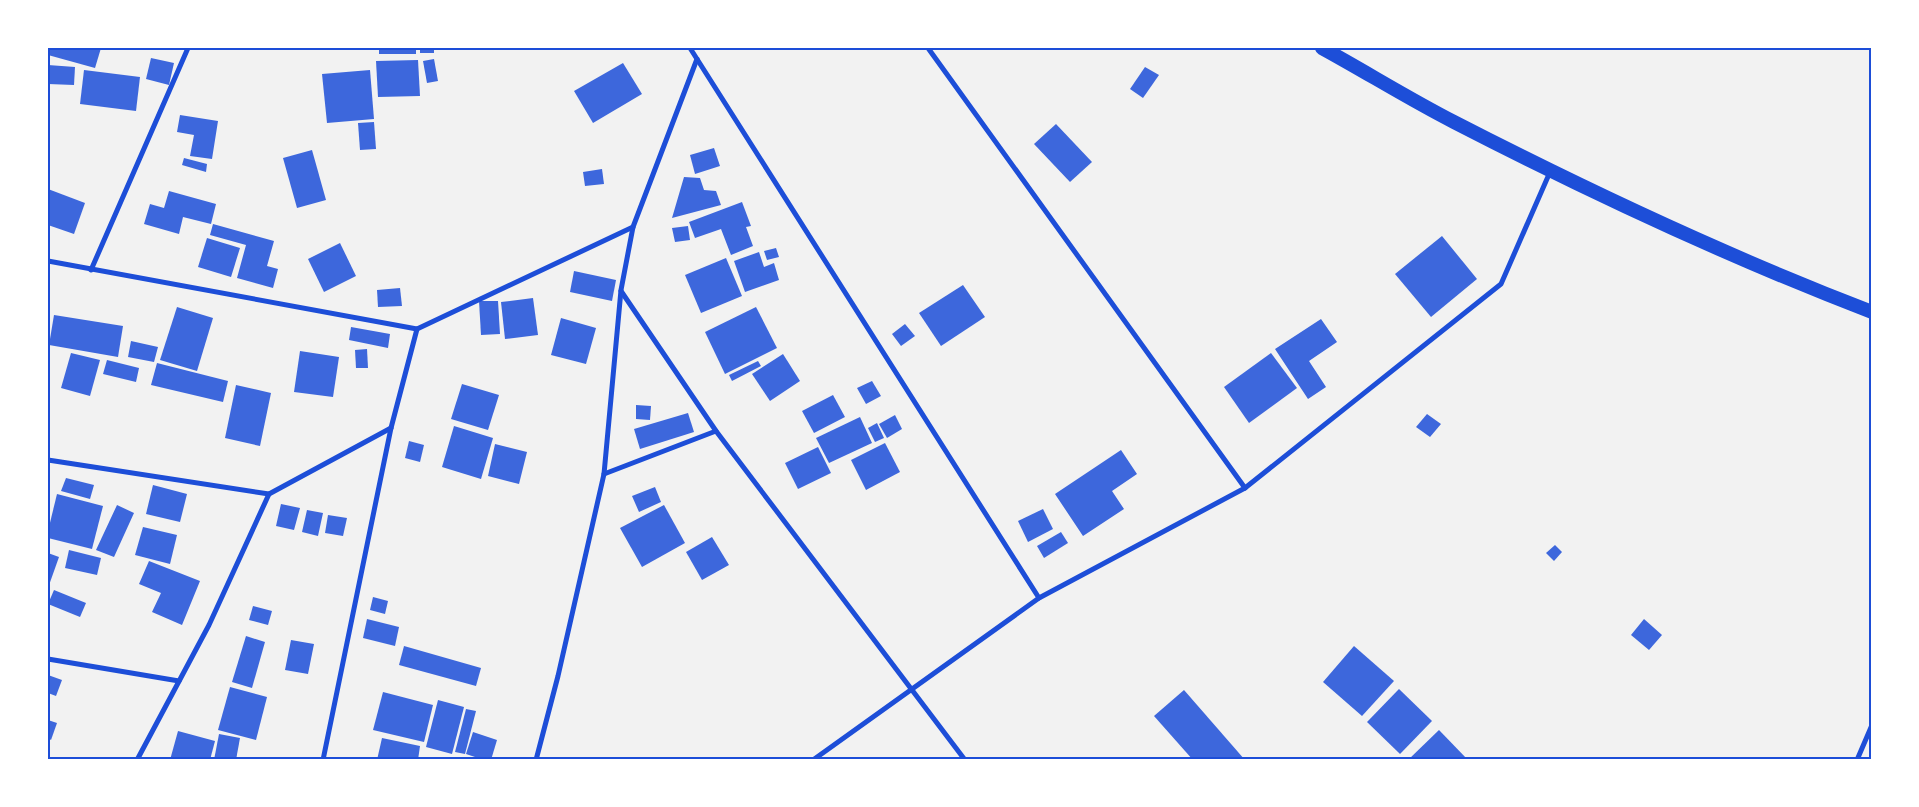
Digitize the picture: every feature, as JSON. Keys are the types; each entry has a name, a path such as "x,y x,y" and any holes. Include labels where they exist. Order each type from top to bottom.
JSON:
{"highway":[{"path":"1322,48 1453,122 1551,170 1650,217 1821,292 1872,312"}],"street":[{"path":"91,270 188,48"},
{"path":"690,48 1039,598"},
{"path":"928,48 1245,488"},
{"path":"536,760 558,676 604,474 621,290 633,227 697,59"},
{"path":"813,760 1039,598 1245,488 1501,284 1551,170"},
{"path":"48,261 417,328 633,227"},
{"path":"621,290 716,431 913,688 965,760"},
{"path":"323,760 391,428 417,328"},
{"path":"137,760 209,625 270,494 391,428"},
{"path":"604,474 716,431"},
{"path":"48,460 270,494"},
{"path":"48,659 179,681"},
{"path":"1857,760 1872,725"}],"building":[{"path":"48,48 101,48 95,68 48,55"},
{"path":"379,48 416,48 416,54 379,54"},
{"path":"420,48 434,48 434,53 420,53"},
{"path":"151,58 174,63 169,85 146,79"},
{"path":"434,59 438,81 427,83 423,61"},
{"path":"418,60 420,96 378,97 376,61"},
{"path":"623,63 642,94 593,123 574,91"},
{"path":"48,65 75,67 74,85 48,84"},
{"path":"1145,67 1159,75 1143,98 1130,89"},
{"path":"84,70 140,77 136,111 80,104"},
{"path":"370,70 374,119 327,123 322,74"},
{"path":"180,115 218,121 212,159 190,156 194,135 177,132"},
{"path":"374,122 376,149 360,150 358,123"},
{"path":"1056,124 1092,162 1070,182 1034,144"},
{"path":"714,148 720,166 695,174 690,155"},
{"path":"312,150 326,200 297,208 283,158"},
{"path":"184,158 207,164 206,172 182,165"},
{"path":"602,169 604,184 585,186 583,172"},
{"path":"684,177 700,178 704,190 716,191 721,205 672,218"},
{"path":"48,189 85,203 74,234 48,225"},
{"path":"169,191 216,204 211,224 183,217 179,234 144,224 150,204 164,208"},
{"path":"742,202 751,226 746,227 753,246 731,255 721,229 695,238 689,222"},
{"path":"213,224 274,241 267,266 278,269 273,288 237,278 246,245 210,235"},
{"path":"688,226 690,240 675,242 672,228"},
{"path":"1442,236 1477,279 1431,317 1395,274"},
{"path":"207,238 240,248 231,277 198,267"},
{"path":"340,243 356,276 324,292 308,259"},
{"path":"776,248 779,257 767,260 764,251"},
{"path":"759,252 764,267 774,263 779,280 745,292 734,261"},
{"path":"726,258 742,296 701,313 685,275"},
{"path":"574,271 616,280 612,301 570,292"},
{"path":"963,285 985,317 941,346 919,313"},
{"path":"400,288 402,306 378,307 377,290"},
{"path":"533,298 538,335 505,339 501,302"},
{"path":"479,301 498,301 500,334 481,335"},
{"path":"177,307 213,318 197,371 160,360"},
{"path":"756,307 777,348 725,374 705,332"},
{"path":"54,315 123,326 118,357 49,345"},
{"path":"561,318 596,328 586,364 551,355"},
{"path":"1321,319 1337,342 1309,361 1326,387 1308,399 1275,349"},
{"path":"905,324 915,336 901,346 892,334"},
{"path":"351,327 390,334 388,348 349,340"},
{"path":"131,341 158,347 154,362 128,357"},
{"path":"367,349 368,368 356,368 355,350"},
{"path":"300,351 339,357 333,397 294,392"},
{"path":"71,353 100,360 90,396 61,388"},
{"path":"1271,353 1297,388 1249,423 1224,387"},
{"path":"783,354 800,381 770,401 752,374"},
{"path":"107,360 139,368 136,382 103,374"},
{"path":"758,361 761,366 732,381 729,375"},
{"path":"157,363 228,381 223,402 151,385"},
{"path":"872,381 881,396 866,404 857,388"},
{"path":"462,384 499,395 488,430 451,419"},
{"path":"236,385 271,393 260,446 225,438"},
{"path":"833,395 845,417 814,433 802,411"},
{"path":"636,405 651,406 650,420 636,419"},
{"path":"688,413 694,432 640,449 634,429"},
{"path":"1427,414 1441,424 1430,437 1416,427"},
{"path":"895,415 902,429 887,438 879,424"},
{"path":"860,417 872,443 829,463 816,438"},
{"path":"877,423 884,438 875,442 868,428"},
{"path":"454,426 493,438 481,479 442,467"},
{"path":"409,441 424,445 420,462 405,458"},
{"path":"885,443 900,472 866,490 851,460"},
{"path":"495,444 527,452 519,484 488,476"},
{"path":"818,447 831,473 798,489 785,463"},
{"path":"1121,450 1137,474 1112,491 1124,509 1083,536 1055,494"},
{"path":"66,478 94,485 90,499 61,491"},
{"path":"153,485 187,494 180,522 146,514"},
{"path":"655,487 661,502 639,512 632,496"},
{"path":"57,494 103,506 92,549 48,538"},
{"path":"281,504 300,508 294,530 276,526"},
{"path":"117,505 134,513 114,557 96,550"},
{"path":"664,505 685,543 642,567 620,528"},
{"path":"1043,509 1053,529 1028,542 1018,521"},
{"path":"307,510 323,513 318,536 302,532"},
{"path":"328,515 347,518 343,536 325,533"},
{"path":"143,527 177,535 170,564 135,555"},
{"path":"1061,532 1068,543 1044,558 1037,546"},
{"path":"712,537 729,565 702,580 686,552"},
{"path":"1555,545 1562,552 1554,561 1546,553"},
{"path":"69,550 101,558 97,575 65,568"},
{"path":"48,553 59,557 48,588"},
{"path":"149,561 200,581 182,625 152,612 161,593 139,584"},
{"path":"54,590 86,603 80,617 48,604"},
{"path":"373,597 388,601 385,614 370,610"},
{"path":"253,606 272,611 268,625 249,620"},
{"path":"367,619 399,627 395,646 363,638"},
{"path":"1644,619 1662,635 1649,650 1631,635"},
{"path":"246,636 265,642 252,688 232,682"},
{"path":"291,640 314,644 308,674 285,670"},
{"path":"404,646 481,668 476,686 399,665"},
{"path":"1354,646 1394,681 1362,716 1323,682"},
{"path":"48,675 62,680 56,696 48,693"},
{"path":"230,687 267,697 256,740 218,730"},
{"path":"1399,689 1432,721 1400,754 1367,722"},
{"path":"1184,690 1245,760 1193,760 1154,716"},
{"path":"383,692 433,705 424,742 373,730"},
{"path":"438,700 464,707 452,754 426,747"},
{"path":"466,709 476,711 465,754 455,752"},
{"path":"48,720 57,723 51,740 48,738"},
{"path":"1439,730 1468,760 1408,760"},
{"path":"178,731 215,741 210,760 170,760"},
{"path":"473,732 497,740 491,760 484,760 466,754"},
{"path":"219,734 240,738 236,760 214,760"},
{"path":"382,738 420,746 418,760 377,760"}]}
